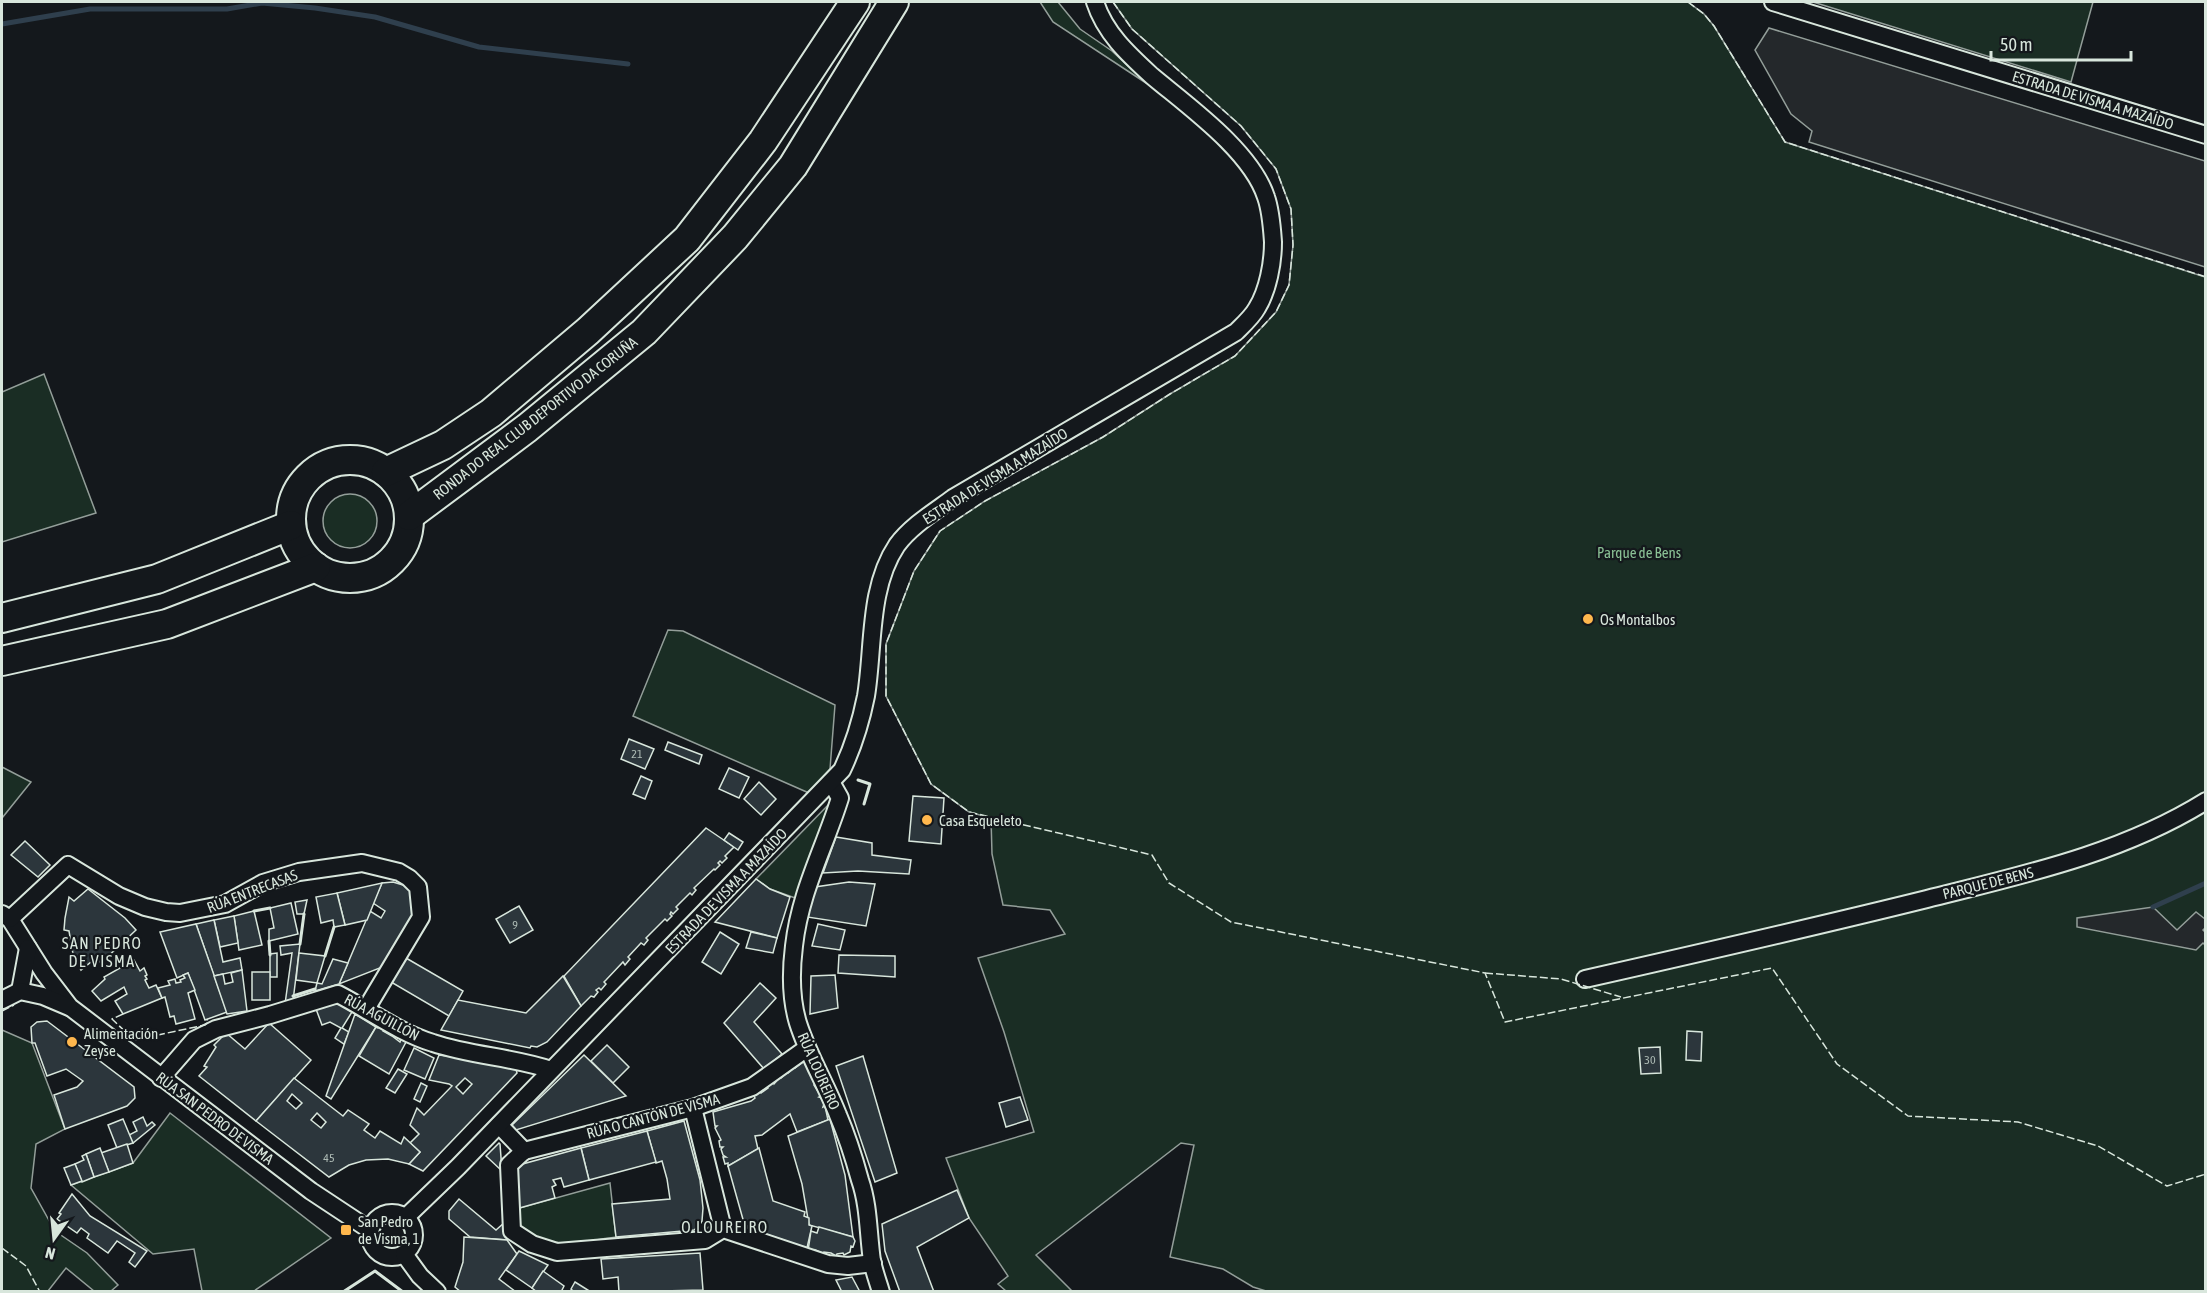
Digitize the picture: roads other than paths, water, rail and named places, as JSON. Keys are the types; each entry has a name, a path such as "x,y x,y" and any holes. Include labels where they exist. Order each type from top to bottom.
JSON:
{"highway":[{"name":"RONDA DO REAL CLUB DEPORTIVO DA CORUÑA","path":"386,472 442,445 491,413 588,331 687,239 763,141 855,2"},
{"name":"RONDA DO REAL CLUB DEPORTIVO DA CORUÑA","path":"409,516 527,428 644,332 735,237 792,166 894,2"},
{"path":"353,460 370,464 386,472 398,485 406,500 409,516 408,532 403,547 381,570 365,577 348,578 331,575 316,567 303,556 295,541 291,525 292,508 297,492 306,479 319,469 336,462 353,460"},
{"path":"2,618 157,579 291,525"},
{"path":"2,661 167,624 316,567"}],"street":[{"name":"ESTRADA DE VISMA A MAZAÍDO","path":"406,1217 842,770 850,755 866,696 877,601 886,565 898,544 919,523 953,498 1236,332 1257,309 1273,258 1272,228 1266,197 1253,172 1234,148 1117,43 1101,20 1095,2"},
{"name":"ESTRADA DE VISMA A MAZAÍDO","path":"1773,2 2205,135"},
{"name":"RÚA LOUREIRO","path":"831,782 840,798 809,878 800,911 793,947 793,981 797,1021 838,1115 867,1202 873,1263 881,1292"},
{"name":"PARQUE DE BENS","path":"1585,979 1842,920 2067,862 2123,843 2205,801"},
{"name":"RÚA ENTRECASAS","path":"6,916 68,865 119,896 145,907 180,913 225,904 263,883 298,872 362,863 381,867 399,872 418,887 421,917 366,1009"},
{"name":"RÚA SAN PEDRO DE VISMA","path":"6,916 70,1007 311,1191 370,1230 371,1241 377,1251 392,1257 404,1254"},
{"path":"20,991 28,948"},
{"path":"2,999 20,991 43,996 70,1007"},
{"name":"RÚA AGUILLÓN","path":"161,1078 194,1040 216,1029 338,994 431,1043 506,1058 551,1070"},
{"name":"RÚA O CANTÓN DE VISMA","path":"524,1150 693,1108 752,1087 807,1048"},
{"path":"693,1108 723,1229"},
{"path":"498,1125 524,1150 509,1165 512,1231 532,1244 557,1252 705,1240 723,1229 828,1264 848,1266 873,1263"},
{"path":"370,1230 375,1220 385,1214 395,1213 406,1217 413,1227 414,1239 409,1250 404,1254 420,1276 437,1292"}],"waterway":[{"path":"2,24 90,9 227,9 262,3 375,17 479,47 628,64"},
{"path":"2153,907 2206,883"}],"place":[{"name":"Os Montalbos","path":"1588,619"},
{"name":"Casa Esqueleto","path":"927,820"},
{"name":"Alimentación Zeyse","path":"72,1042"},
{"name":"San Pedro de Visma, 1","path":"346,1230"}],"district":[{"name":"SAN PEDRO DE VISMA","path":"102,952"},
{"name":"O LOUREIRO","path":"725,1227"}],"park label":[{"name":"Parque de Bens","path":"1639,552"}]}
